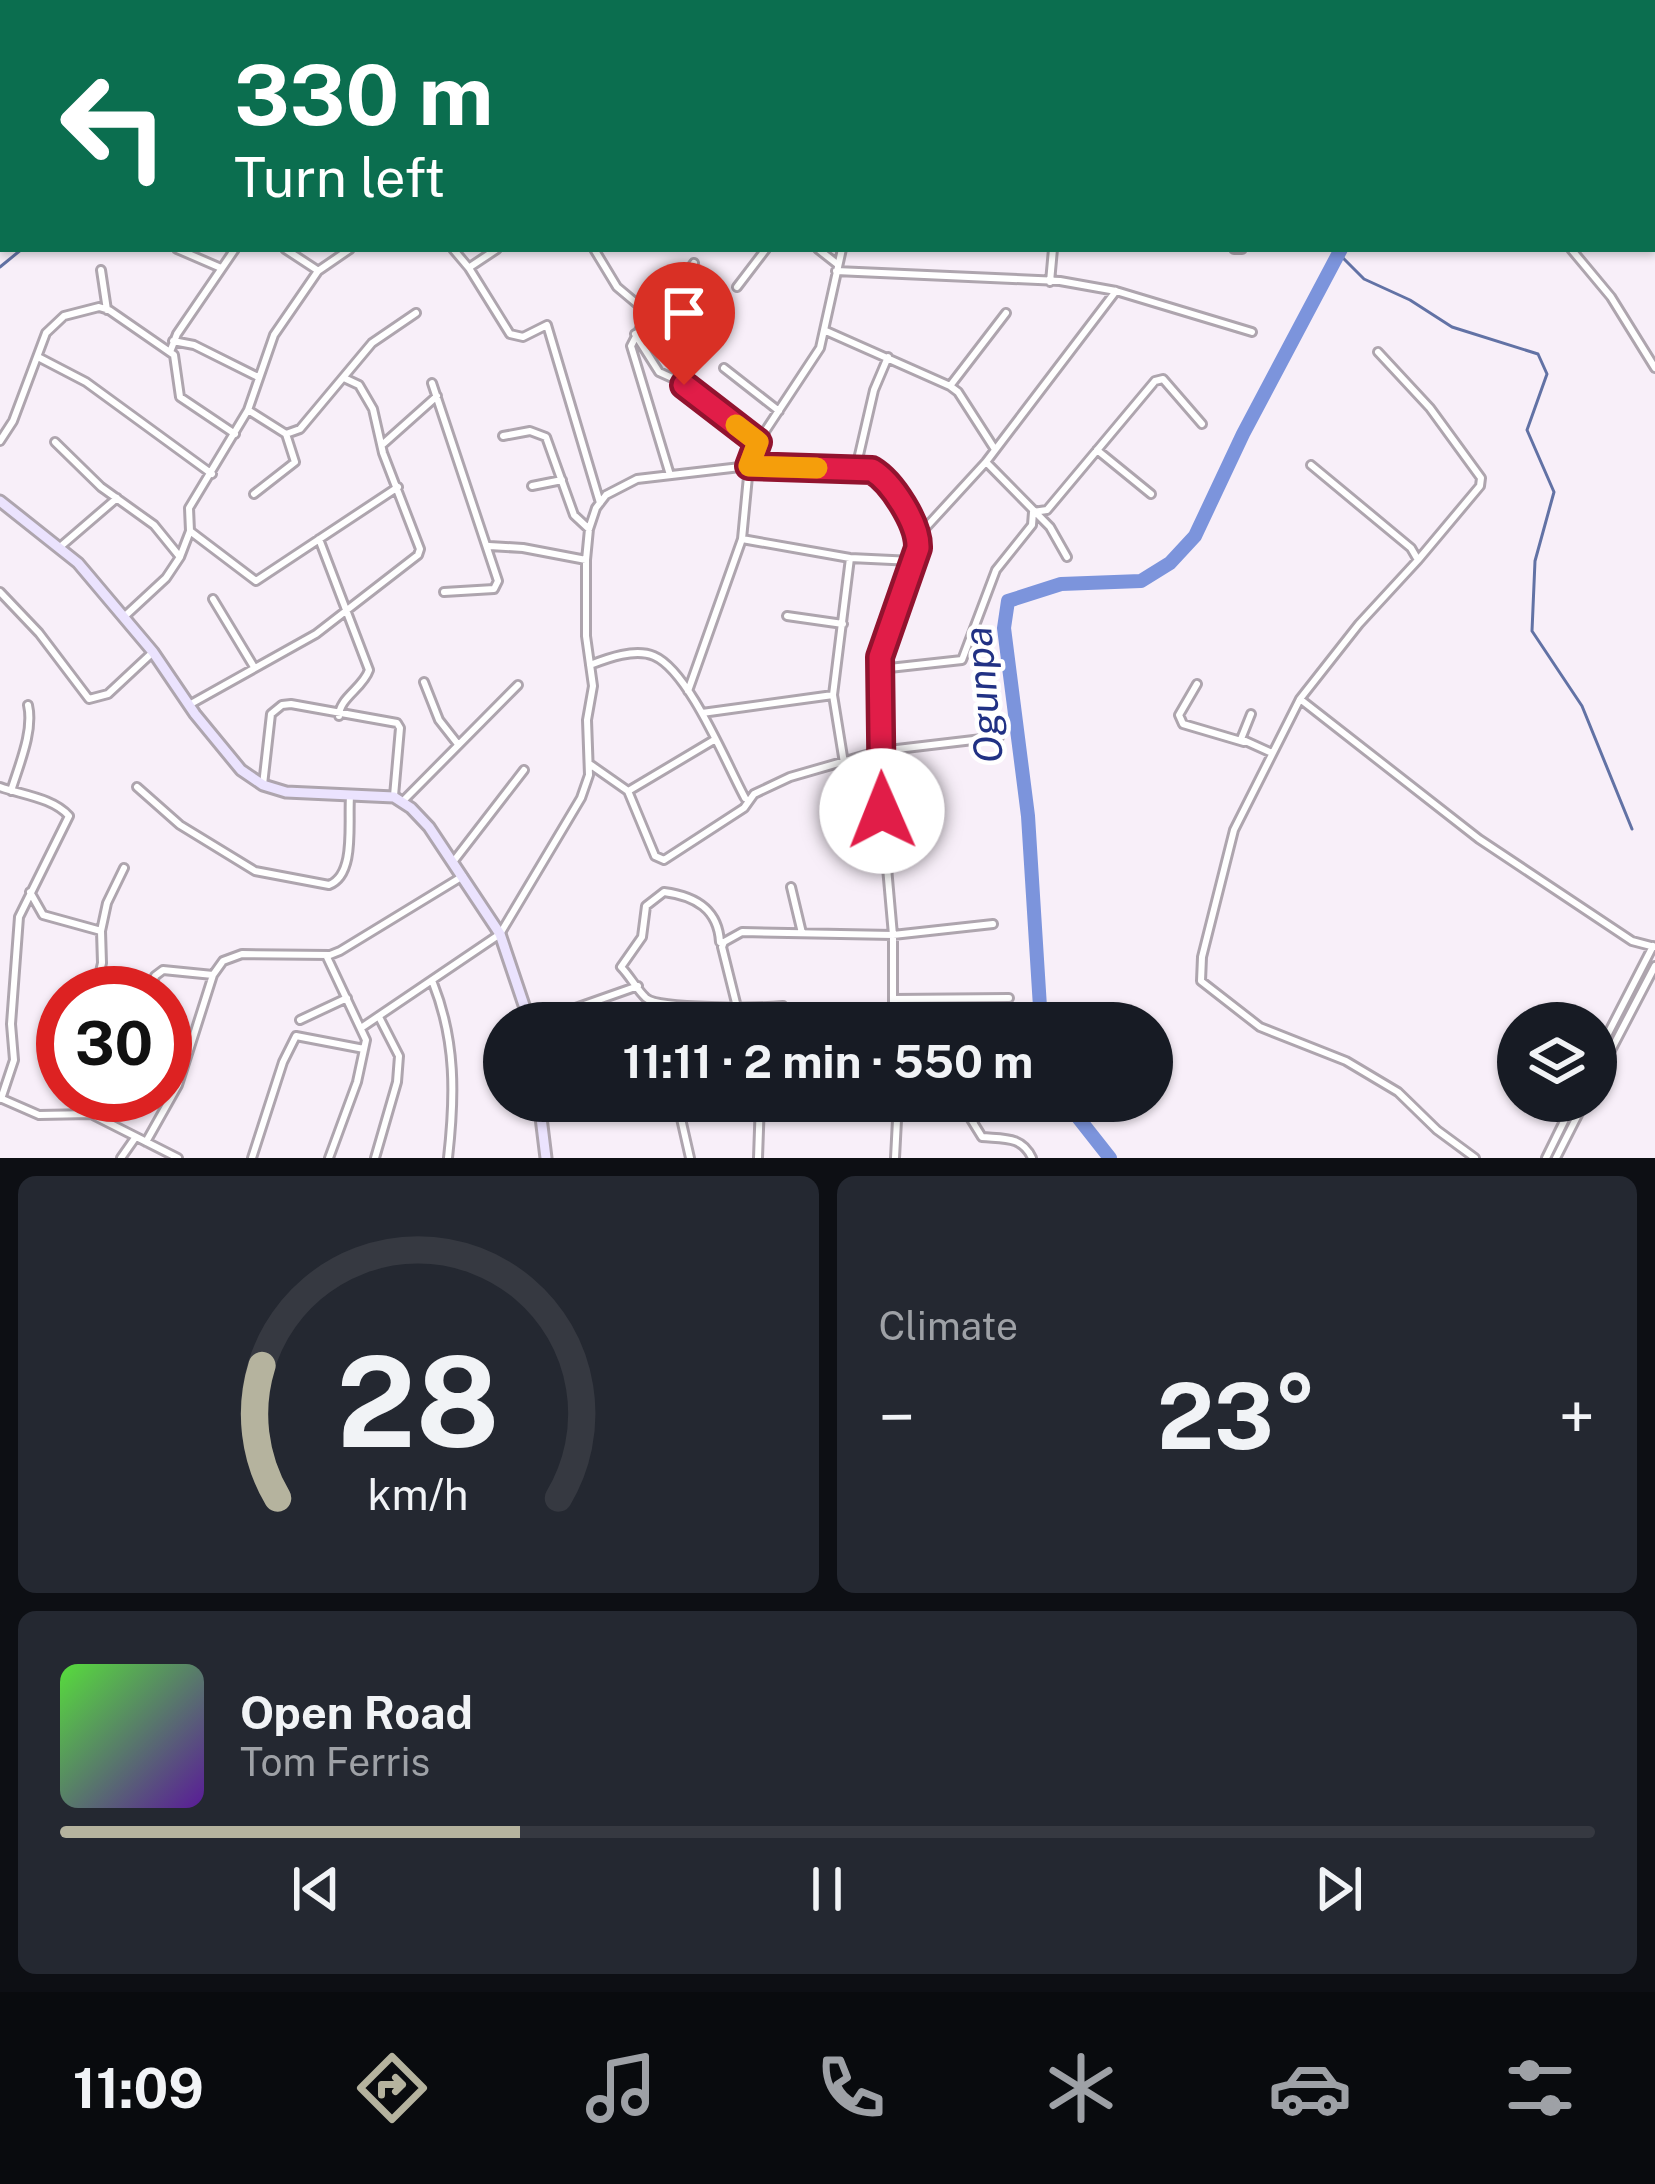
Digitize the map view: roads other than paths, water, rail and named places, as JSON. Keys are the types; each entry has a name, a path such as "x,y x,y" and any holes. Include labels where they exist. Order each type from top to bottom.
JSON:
{"street":[{"path":"184,252 221,268"},
{"path":"170,352 234,252"},
{"path":"289,252 317,271"},
{"path":"125,616 166,578 180,557 190,531 189,508 248,410 274,335 317,271 346,252"},
{"path":"456,252 510,334 523,337 547,326 600,503"},
{"path":"470,268 493,252"},
{"path":"597,252 617,287 648,313"},
{"path":"737,286 764,252"},
{"path":"821,252 836,268 1116,291 1252,332"},
{"path":"688,691 742,539 749,466 758,442 811,367 826,331 841,252"},
{"path":"1050,282 1053,252"},
{"path":"1573,252 1610,297 1655,368"},
{"path":"670,475 632,352 635,334 648,313 669,298 694,263"},
{"path":"101,270 107,310"},
{"path":"1009,998 891,1000 893,935 880,751 882,645 919,535 986,462 1116,291"},
{"path":"0,441 13,421 50,326 64,316 100,307 170,352 179,365 180,398 236,434"},
{"path":"286,434 300,429 372,343 416,313"},
{"path":"950,386 1006,313"},
{"path":"826,331 950,386 994,449"},
{"path":"635,334 659,371 679,380 758,442"},
{"path":"173,341 194,346 259,378"},
{"path":"1378,352 1430,408 1482,481 1300,698 1234,830 1202,957 1201,981 1260,1027 1346,1061 1398,1092 1475,1158"},
{"path":"38,357 86,382 212,474"},
{"path":"856,469 874,390 888,357"},
{"path":"724,368 778,411"},
{"path":"189,705 348,613 420,549 373,409 364,392 344,378"},
{"path":"1033,512 1047,510 1159,378 1177,391 1202,424"},
{"path":"432,383 489,546 497,586 445,592"},
{"path":"382,445 436,396"},
{"path":"248,410 286,434 296,461 254,494"},
{"path":"503,436 530,431 546,437 574,515 589,529"},
{"path":"55,442 154,525 180,557"},
{"path":"1097,450 1151,494"},
{"path":"986,462 1050,527 1067,557"},
{"path":"362,1028 500,934 581,798 590,764 586,720 592,686 586,560 589,529 606,495 637,479 749,466 872,470 885,479 919,535"},
{"path":"1311,466 1411,548 1418,560"},
{"path":"532,485 562,480"},
{"path":"190,531 256,580 398,487"},
{"path":"60,547 117,498"},
{"path":"0,501 60,547 125,616 225,754 263,785 298,794 398,799 428,827 500,934 525,1002"},
{"path":"880,669 962,660 996,570 1027,533 1033,512"},
{"path":"319,539 369,670 365,682 340,705 339,716"},
{"path":"742,539 850,558 913,561"},
{"path":"489,546 586,560"},
{"path":"844,764 833,695 850,558"},
{"path":"213,599 254,667"},
{"path":"2,600 38,633 89,699 108,694 153,652"},
{"path":"787,616 843,624"},
{"path":"590,664 638,653 653,655 702,712 746,799 744,808 658,860 628,791 590,764"},
{"path":"424,682 439,720 457,743"},
{"path":"1197,684 1179,715 1183,724 1272,753"},
{"path":"398,799 518,685"},
{"path":"702,712 833,695"},
{"path":"1300,698 1479,839 1600,922 1632,941 1654,945 1617,1016"},
{"path":"263,785 271,714 291,704 339,716 391,720 400,728 398,799"},
{"path":"11,791 27,734 28,705"},
{"path":"1244,742 1240,735 1251,714"},
{"path":"746,799 790,777 880,751 999,737"},
{"path":"628,791 715,740"},
{"path":"453,862 524,770"},
{"path":"0,787 68,813 22,907 11,1024 14,1060 0,1099 36,1114"},
{"path":"137,787 181,825 255,871 329,885 338,883 345,872 350,797"},
{"path":"101,966 107,904 124,868"},
{"path":"146,1142 178,1084 212,976 223,962 242,954 326,955 463,876"},
{"path":"791,886 802,933"},
{"path":"30,892 38,909"},
{"path":"653,1002 621,967 641,937 646,906 664,892 697,899 710,910 721,933 720,942 724,942"},
{"path":"22,907 101,931"},
{"path":"724,942 742,932 893,935 993,924"},
{"path":"724,942 734,1002"},
{"path":"326,955 366,1040 357,1082 329,1158"},
{"path":"1617,1039 1655,966"},
{"path":"192,974 212,976"},
{"path":"433,983 447,1019 452,1052 455,1102 448,1158"},
{"path":"592,1002 638,986"},
{"path":"300,1020 347,998"},
{"path":"375,1158 397,1082 399,1056 379,1017"},
{"path":"252,1158 296,1036 364,1049"},
{"path":"106,1122 178,1158"},
{"path":"542,1122 546,1158"},
{"path":"682,1122 690,1158"},
{"path":"758,1158 759,1122"},
{"path":"895,1158 897,1122"},
{"path":"975,1122 982,1137 1018,1140 1032,1158"},
{"path":"1546,1158 1564,1122"},
{"path":"1556,1158 1574,1122"},
{"path":"121,1158 135,1138"}],"waterway":[{"path":"0,267 18,252"},
{"name":"Ogunpa","path":"1040,1002 1028,816 1004,628 1008,601 1061,584 1141,581 1170,563 1195,536 1339,252"},
{"path":"1339,254 1364,279 1452,327 1538,354 1547,374 1527,430 1554,492 1535,561 1532,631 1582,706 1632,829"},
{"name":"Ogunpa","path":"1082,1122 1110,1158"}]}
